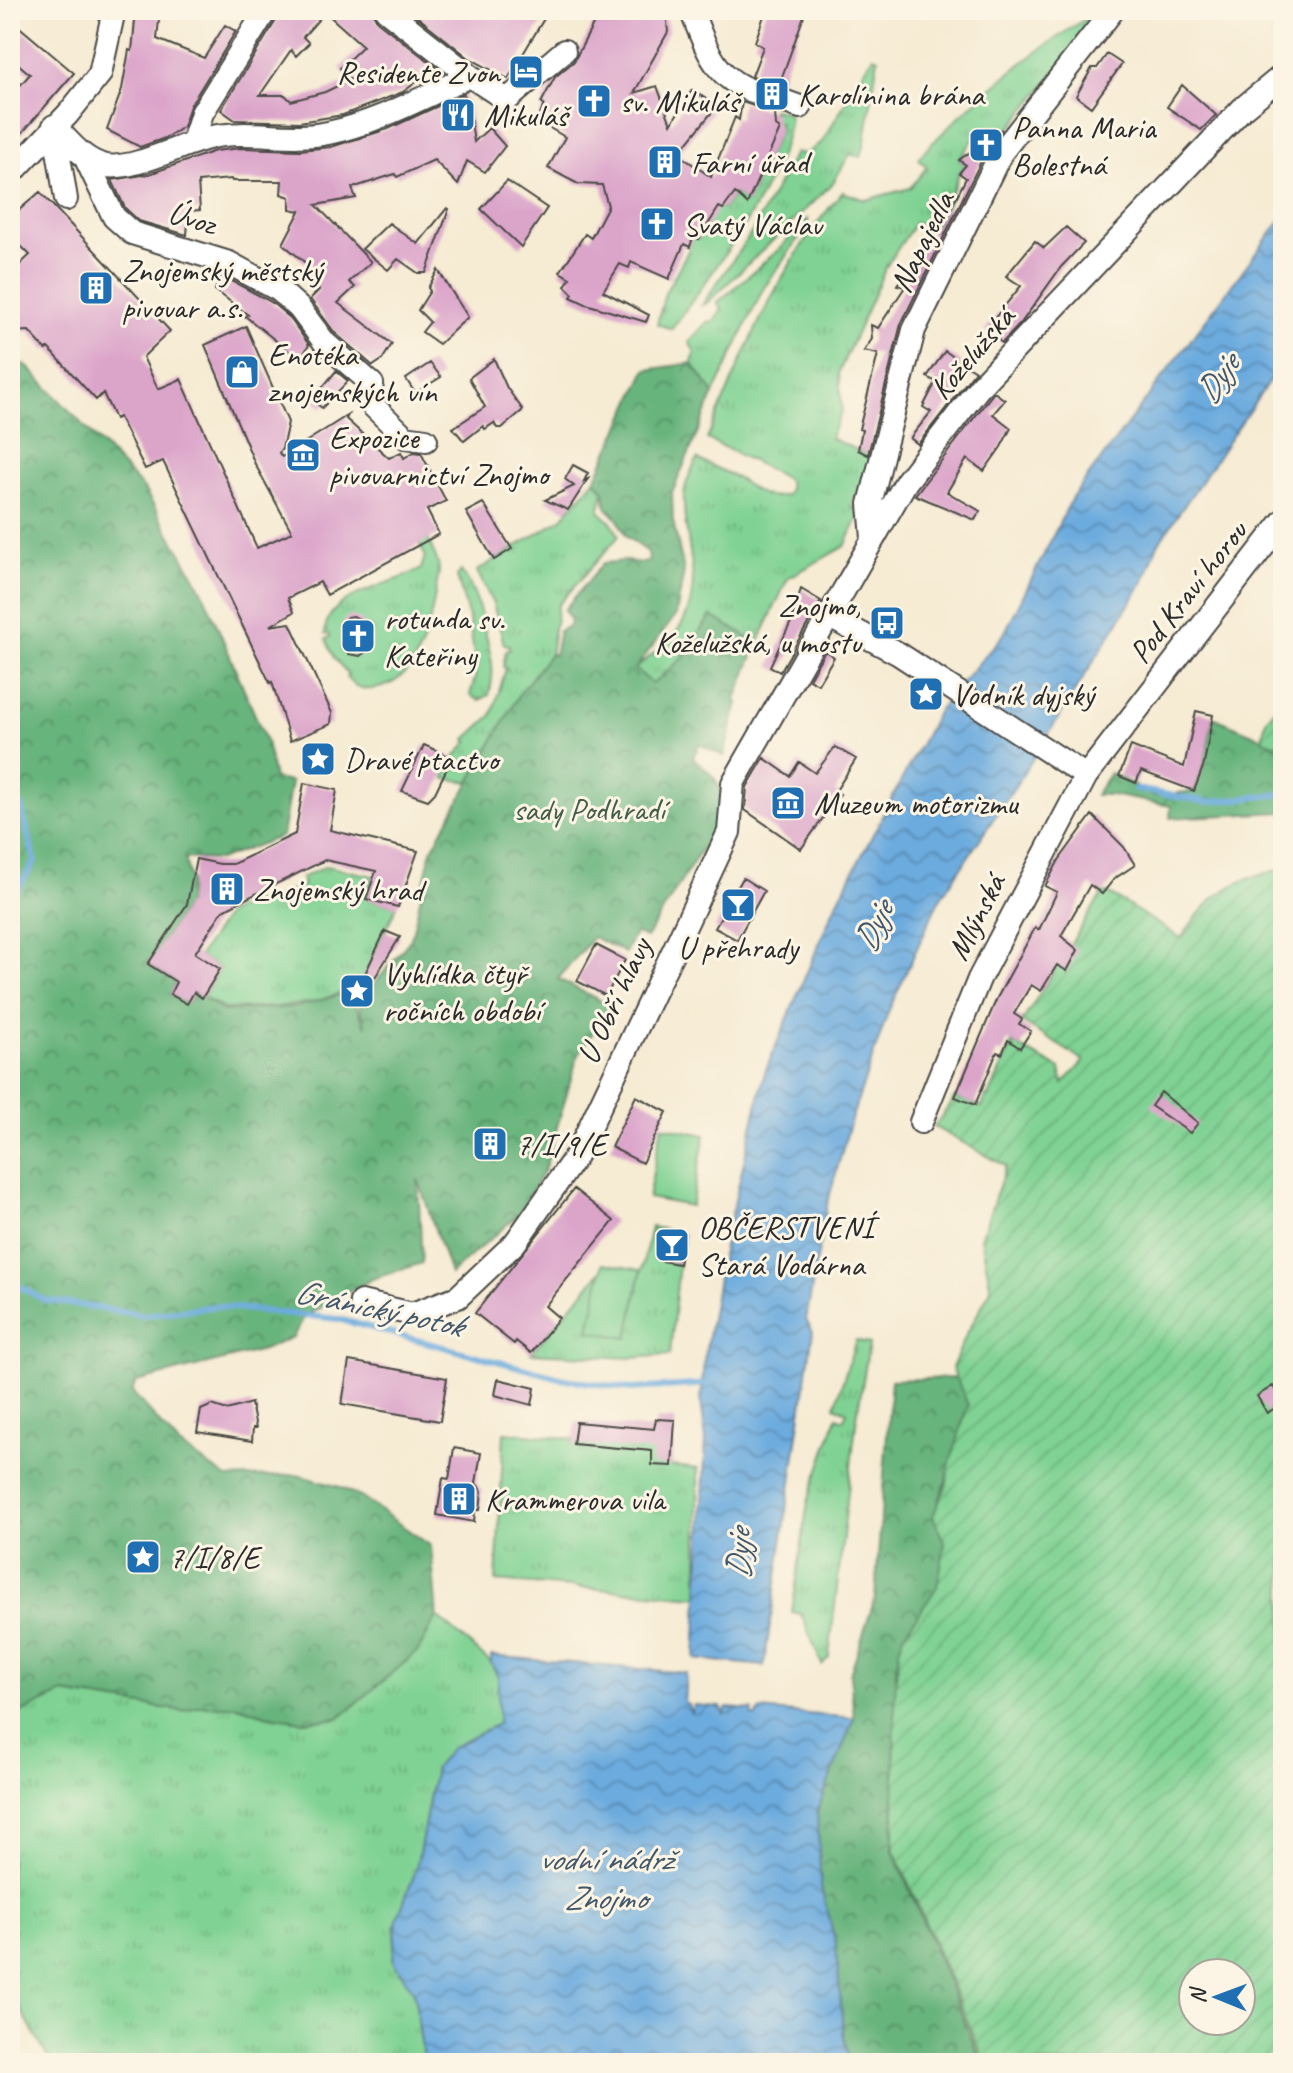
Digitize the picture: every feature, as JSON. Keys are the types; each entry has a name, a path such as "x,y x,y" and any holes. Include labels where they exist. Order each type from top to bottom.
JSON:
{"street":[{"path":"10,175 68,114 100,74 114,10"},
{"path":"193,142 202,113 266,10"},
{"path":"386,10 470,76 507,100 564,51"},
{"path":"691,10 702,39 724,77 753,92 800,107"},
{"name":"Napajedla","path":"873,538 870,504 914,330 1001,153 1113,10"},
{"name":"Koželužská","path":"828,616 906,482 981,385 1243,108 1283,75"},
{"path":"86,159 108,166 143,160 193,142 235,134 281,137 328,133 379,116 470,76"},
{"path":"54,126 66,199"},
{"name":"Úvoz","path":"54,126 86,159 114,217 132,233 229,263 279,290 299,308 325,343 372,384 366,399 405,437 426,440"},
{"name":"Pod Kraví horou","path":"1086,776 1283,521"},
{"path":"828,616 899,654 1086,776"},
{"name":"U Obří hlavy","path":"361,1302 412,1314 458,1297 515,1243 576,1156 729,832 733,783 828,616"},
{"name":"Mlýnská","path":"921,1122 979,979 1086,776"}],"green space":[{"path":"1099,10 1106,10 998,143 985,132 978,133 959,160 966,165 959,173 946,207 931,232 915,223 887,265 839,372 842,411 830,438 873,457 864,498 855,498 851,503 861,512 845,546 788,578 758,643 711,616 681,659 653,685 634,669 673,636 690,606 693,575 684,494 697,459 770,497 786,495 789,489 788,481 782,476 707,439 765,310 800,248 843,192 865,200 910,188 927,167 918,158 960,116 1026,60"},
{"path":"873,56 878,58 860,157 850,154 832,184 702,305 752,232 795,153 806,154 822,142"},
{"path":"772,109 784,111 790,116 785,142 760,198 672,329 657,324 665,293 693,237 699,239 717,206 723,209 735,193 747,203 780,129 780,123 770,120"},
{"path":"808,219 808,224 762,291 714,394 692,363 695,352 689,342 722,310 717,303 775,253"},
{"name":"sady Podhradí","path":"10,363 26,365 144,489 202,590 266,741 274,779 291,782 282,836 219,860 185,858 190,881 187,904 148,965 176,982 170,994 187,1004 194,992 224,1011 296,1007 350,992 366,1027 359,1003 411,939 431,851 520,693 550,654 554,655 559,631 569,626 570,619 564,610 603,563 644,563 649,560 648,552 627,537 606,507 604,491 595,480 646,370 692,363 714,394 672,493 673,521 684,571 676,615 635,669 653,684 681,659 711,616 758,643 736,699 738,703 724,756 699,744 693,758 716,780 725,811 646,938 635,933 625,953 593,937 558,979 611,1006 578,1055 545,1168 519,1214 450,1274 418,1179 422,1263 372,1279 305,1316 293,1337 263,1350 136,1382 132,1392 178,1444 227,1478 297,1475 340,1487 361,1497 431,1546 437,1616 418,1651 339,1718 303,1721 269,1716 238,1706 200,1706 183,1711 63,1693 22,1712 10,1722"},
{"path":"595,480 604,491 599,511 613,524 619,536 558,605 550,654 520,693 470,782 445,779 447,768 468,741 466,739 492,715 506,668 503,667 506,651 510,650 509,645 504,644 493,604 477,571 561,519"},
{"path":"415,534 426,534 439,569 424,639 410,667 400,678 372,689 360,688 346,676 348,674 334,658 326,639 330,637 329,634 325,634 328,620 347,600 421,569 425,556"},
{"path":"461,571 476,600 492,663 489,695 479,700 470,695 475,678 475,661 469,619 457,577"},
{"path":"1283,699 1283,747 1262,739 1266,720"},
{"path":"1213,717 1283,747 1283,812 1170,818 1171,806 1095,795 1110,773 1154,796 1194,791 1204,762"},
{"path":"326,866 374,876 367,899 397,906 359,987 314,1002 277,1007 224,1009 203,997 220,969 199,956 227,914 254,900 258,907 303,885 301,878"},
{"path":"1283,869 1283,2063 985,2063 894,1849 895,1694 899,1650 904,1635 937,1587 945,1544 933,1516 947,1484 948,1470 968,1405 952,1368 991,1289 981,1238 1006,1166 934,1127 955,1097 982,1107 1012,1043 1060,1069 1063,1084 1084,1061 1022,1022 1102,894 1108,893 1181,938 1213,899 1248,879"},
{"path":"662,1126 705,1135 691,1206 648,1198"},
{"path":"651,1227 667,1230 661,1260 679,1264 670,1355 630,1358 531,1353 602,1270 589,1330 627,1338"},
{"path":"603,1263 641,1270 628,1338 589,1331"},
{"path":"856,1340 869,1344 856,1423 829,1657 822,1665 801,1614 792,1612 808,1501 837,1417 843,1420 847,1412 835,1406"},
{"path":"957,1378 968,1405 933,1516 945,1544 937,1588 904,1635 896,1671 893,1850 982,2063 849,2063 843,2031 836,1944 821,1887 817,1812 854,1718 850,1674 875,1598 891,1380"},
{"path":"504,1432 574,1439 573,1443 653,1447 672,1466 698,1469 698,1597 496,1581"},
{"path":"437,1616 491,1663 498,1677 498,1724 451,1748 435,1768 416,1870 397,1919 393,1961 414,1992 424,2063 51,2063 10,1991 10,1722 22,1712 63,1693 183,1711 200,1706 238,1706 269,1716 303,1721 339,1718 418,1651"}],"water":[{"name":"Dyje","path":"1283,217 1283,366 1275,373 1158,544 1144,581 1022,776 938,902 889,1010 851,1120 827,1205 806,1320 813,1332 764,1666 695,1659 706,1439 701,1401 704,1360 721,1260 765,1072 834,908 939,709 1004,634 1072,498"},
{"name":"vodní nádrž Znojmo","path":"491,1656 686,1673 684,1703 688,1704 691,1712 694,1705 721,1707 724,1714 727,1708 753,1710 752,1715 756,1717 760,1710 854,1718 817,1812 821,1887 836,1944 843,2031 849,2063 424,2063 414,1992 393,1961 397,1919 416,1870 435,1768 451,1748 498,1724 498,1677"}],"building":[{"path":"136,10 160,10 157,39 204,58 225,25 236,31 190,106 183,127 140,147 107,130 122,89 129,50 132,51"},
{"path":"280,10 372,10 377,21 436,67 403,92 343,115 299,122 235,120 221,110","holes":["325,12 363,46 340,68 350,80 325,92 291,101 285,95 260,95 291,50 296,56 309,43 303,37"]},
{"path":"409,10 533,10 545,17 508,79 469,58"},
{"path":"666,10 668,32 634,93 657,86 671,124 692,90 717,106 678,154 711,177 735,117 739,120 742,102 775,113 776,126 780,129 747,204 735,193 723,209 719,207 699,239 693,237 690,247 684,244 669,279 631,262 629,268 620,264 603,291 649,315 646,322 586,304 571,297 573,294 565,286 570,278 560,272 585,234 591,238 608,206 602,185 578,184 548,168 565,137 538,121 544,104 541,103 555,77 574,61 596,19 602,23 607,13"},
{"path":"766,10 806,10 779,85 752,76 763,47 755,42"},
{"path":"10,19 74,73 10,147 10,97 30,74 10,57"},
{"path":"1107,54 1122,64 1091,107 1076,96 1092,68 1097,68"},
{"path":"1182,85 1216,115 1201,130 1167,107"},
{"path":"464,94 474,142 489,128 505,146 485,172 467,161 458,185 434,160 397,177 395,174 352,188 356,198 316,205 371,262 349,282 355,287 338,303 392,344 382,360 373,366 335,333 310,299 319,290 302,276 309,266 283,244 300,211 290,209 290,197 281,194 282,181 231,179 198,182 200,210 189,211 187,235 139,221 125,208 112,180 149,174 215,151 331,147 388,129"},
{"path":"1002,129 988,147 901,324 868,455 858,450 862,430 859,429 878,354 864,351 872,339 871,325 878,328 905,287 897,285 933,233 946,207 950,210 966,178 959,173 966,165 959,160 974,149 979,136 987,133 991,137"},
{"path":"507,181 547,208 521,247 481,209"},
{"path":"40,192 170,331 143,357 158,389 181,379 257,548 292,532 255,464 205,345 246,326 288,422 279,453 282,457 348,415 346,419 389,458 401,452 404,458 414,452 421,453 446,501 427,510 439,534 327,595 320,582 288,598 294,612 270,626 290,623 332,713 331,724 290,741 272,682 163,461 145,469 103,393 96,400 29,331 10,332 10,274 30,255 10,235 10,218"},
{"path":"447,208 426,273 418,273 398,259 388,270 362,249 389,223 418,244"},
{"path":"1066,227 1084,243 1061,267 1021,323 1002,343 985,330 1021,286 1006,276 1035,241 1044,248"},
{"path":"438,270 468,317 439,344 422,332 430,322 418,310"},
{"path":"221,275 271,302 289,317 309,345 300,360 215,290"},
{"path":"945,351 975,371 918,444 910,438 931,412 923,407 936,382 927,377"},
{"path":"494,359 507,388 523,410 502,428 497,428 494,423 485,429 483,426 464,441 453,428 485,407 469,378"},
{"path":"430,363 441,377 415,393 406,379"},
{"path":"336,371 348,381 322,408 312,400"},
{"path":"994,392 1005,400 993,414 1011,428 984,471 967,459 947,492 980,511 975,520 915,495"},
{"path":"573,465 588,473 584,481 588,479 568,510 545,500 574,486 565,479"},
{"path":"483,503 512,549 494,560 466,512"},
{"path":"801,589 821,601 780,672 770,666 791,622"},
{"name":"rotunda sv. Kateřiny","path":"353,616 361,620 372,637 371,648 360,656 349,654 343,646 344,621"},
{"path":"825,651 834,657 818,684 809,679"},
{"path":"1196,711 1213,715 1204,764 1194,791 1141,771 1136,783 1119,776 1131,746 1184,767"},
{"path":"424,745 457,760 447,768 435,793 428,800 402,791"},
{"name":"Muzeum motorizmu","path":"835,747 856,759 835,792 840,794 801,849 745,810 747,787 764,758 790,776 799,762 815,773"},
{"name":"Znojemský hrad","path":"304,783 337,790 330,830 418,851 398,907 366,899 376,871 325,860 223,910 195,953 220,969 202,998 194,992 187,1004 170,994 176,982 148,964 187,904 196,859 233,864 295,834"},
{"path":"1092,815 1124,847 1135,865 1114,879 1102,894 1090,885 1061,936 1078,950 1067,971 1057,965 1041,991 1031,985 1014,1014 1022,1019 1019,1024 1031,1031 1020,1048 1008,1040 1002,1054 997,1052 975,1105 955,1097 997,998 1035,928 1039,930 1057,892 1045,886 1059,860"},
{"path":"743,878 764,891 737,940 715,928"},
{"path":"385,931 400,937 372,982 363,978"},
{"path":"596,945 625,960 606,996 577,981"},
{"path":"1161,1092 1198,1123 1190,1133 1151,1106"},
{"path":"636,1096 667,1112 642,1163 611,1147"},
{"path":"574,1189 614,1221 545,1306 559,1318 531,1353 516,1341 514,1344 475,1313"},
{"path":"667,1230 685,1234 679,1264 661,1261"},
{"path":"349,1361 447,1378 440,1421 342,1404"},
{"path":"498,1379 535,1388 532,1405 495,1395"},
{"path":"1273,1386 1283,1403 1267,1413 1257,1396"},
{"path":"251,1403 256,1428 253,1428 252,1441 197,1432 201,1410 212,1405 227,1410"},
{"path":"656,1419 675,1420 672,1466 652,1465 652,1451 573,1444 576,1422 654,1429"},
{"name":"Krammerova vila","path":"454,1448 481,1453 476,1483 482,1491 480,1510 475,1510 474,1522 437,1515 443,1478 449,1479"}],"waterway":[{"name":"Gránický potok","path":"10,781 15,784 35,861 10,902"},
{"path":"1135,789 1208,802 1283,794"},
{"name":"Gránický potok","path":"10,1281 44,1300 145,1315 216,1306 338,1319 564,1379 631,1389 710,1384"}],"place":[{"name":"Residente Zvon","path":"526,72"},
{"name":"Karolínina brána","path":"772,94"},
{"name":"sv. Mikuláš","path":"594,101"},
{"name":"Mikuláš","path":"458,115"},
{"name":"Panna Maria Bolestná","path":"986,145"},
{"name":"Farní úřad","path":"665,162"},
{"name":"Svatý Václav","path":"657,224"},
{"name":"Znojemský městský pivovar a.s.","path":"96,288"},
{"name":"Enotéka znojemských vín","path":"242,372"},
{"name":"Expozice pivovarnictví Znojmo","path":"303,455"},
{"name":"Znojmo, Koželužská, u mostu","path":"887,623"},
{"name":"rotunda sv. Kateřiny","path":"358,636"},
{"name":"Vodník dyjský","path":"926,694"},
{"name":"Dravé ptactvo","path":"318,759"},
{"name":"Muzeum motorizmu","path":"788,803"},
{"name":"Znojemský hrad","path":"227,889"},
{"name":"U přehrady","path":"738,905"},
{"name":"Vyhlídka čtyř ročních období","path":"357,991"},
{"name":"7/I/9/E","path":"490,1144"},
{"name":"OBČERSTVENÍ Stará Vodárna","path":"672,1245"},
{"name":"Krammerova vila","path":"459,1499"},
{"name":"7/I/8/E","path":"143,1557"}]}
